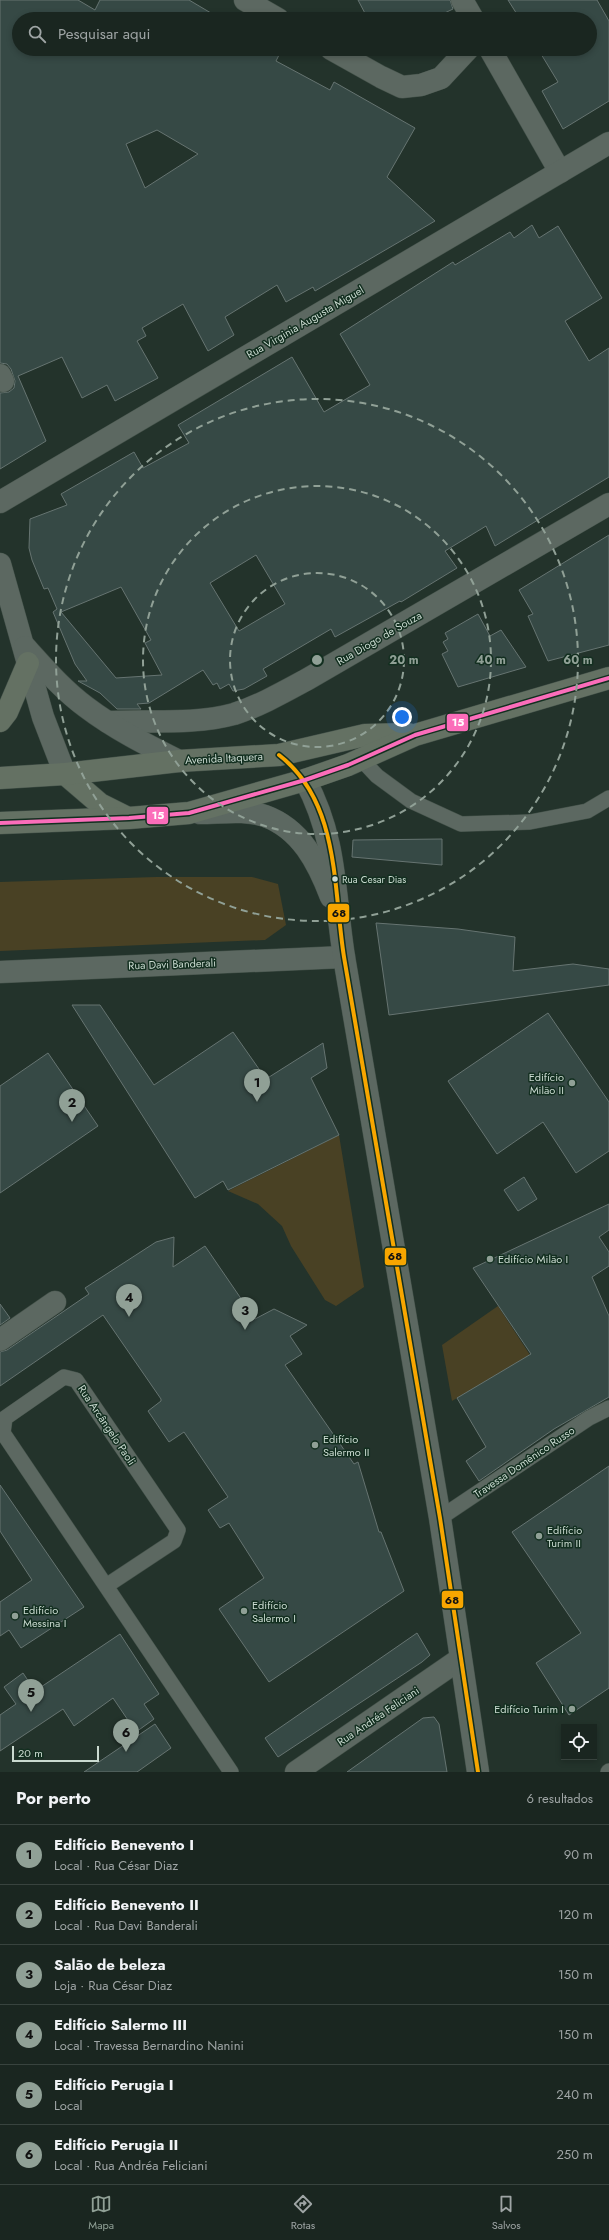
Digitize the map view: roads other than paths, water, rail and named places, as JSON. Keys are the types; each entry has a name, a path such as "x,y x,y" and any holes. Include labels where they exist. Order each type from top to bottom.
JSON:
{"main road":[{"path":"0,721 7,712 25,654"},
{"name":"Avenida Itaquera","path":"0,823 129,818 189,813 305,780 361,759 415,735 609,678"},
{"name":"Avenida Itaquera","path":"179,761 279,755 365,735 415,735"},
{"path":"279,755 291,764 305,780"},
{"path":"0,778 66,774 179,761"},
{"path":"66,774 100,804 129,818"}],"street":[{"path":"245,0 266,12"},
{"path":"462,0 469,12"},
{"path":"344,56 381,77 402,86 421,86 441,78 461,56"},
{"path":"494,56 560,172"},
{"name":"Rua Virginia Augusta Miguel","path":"0,502 609,143"},
{"name":"Rua Diogo de Souza","path":"108,722 204,719 232,714 261,704 306,680 609,504"},
{"name":"Avenida Itaquera","path":"0,564 43,717 66,774"},
{"name":"Avenida Itaquera","path":"25,654 75,698 108,722 179,761"},
{"path":"305,780 317,803 326,829 334,867 338,917 344,957 440,1518 478,1772"},
{"path":"189,813 244,813 264,816 289,827 310,851 324,879 338,917"},
{"name":"Rua Davi Banderali","path":"0,972 344,957"},
{"path":"0,1340 56,1302"},
{"name":"Rua Andréa Feliciani","path":"296,1772 460,1659"}],"lane":[{"path":"361,759 377,776 411,801 461,824 530,822 587,811 609,798"},
{"name":"Rua Arcângelo Paoli","path":"106,1586 174,1541 178,1530 76,1380 64,1377 5,1418 2,1432 230,1772"},
{"name":"Travessa Domênico Russo","path":"440,1518 589,1418 609,1408"}],"place":[{"name":"Rua Cesar Dias","path":"335,879"},
{"name":"Edifício Milão II","path":"572,1083"},
{"name":"Edifício Benevento I","path":"257,1102"},
{"name":"Edifício Benevento II","path":"72,1122"},
{"name":"Edifício Milão I","path":"490,1259"},
{"name":"Edifício Salermo III","path":"129,1317"},
{"name":"Salão de beleza","path":"245,1330"},
{"name":"Edifício Salermo II","path":"315,1445"},
{"name":"Edifício Turim II","path":"539,1536"},
{"name":"Edifício Salermo I","path":"244,1611"},
{"name":"Edifício Messina I","path":"15,1616"},
{"name":"Edifício Turim I","path":"572,1709"},
{"name":"Edifício Perugia I","path":"31,1712"},
{"name":"Edifício Perugia II","path":"126,1752"}]}
